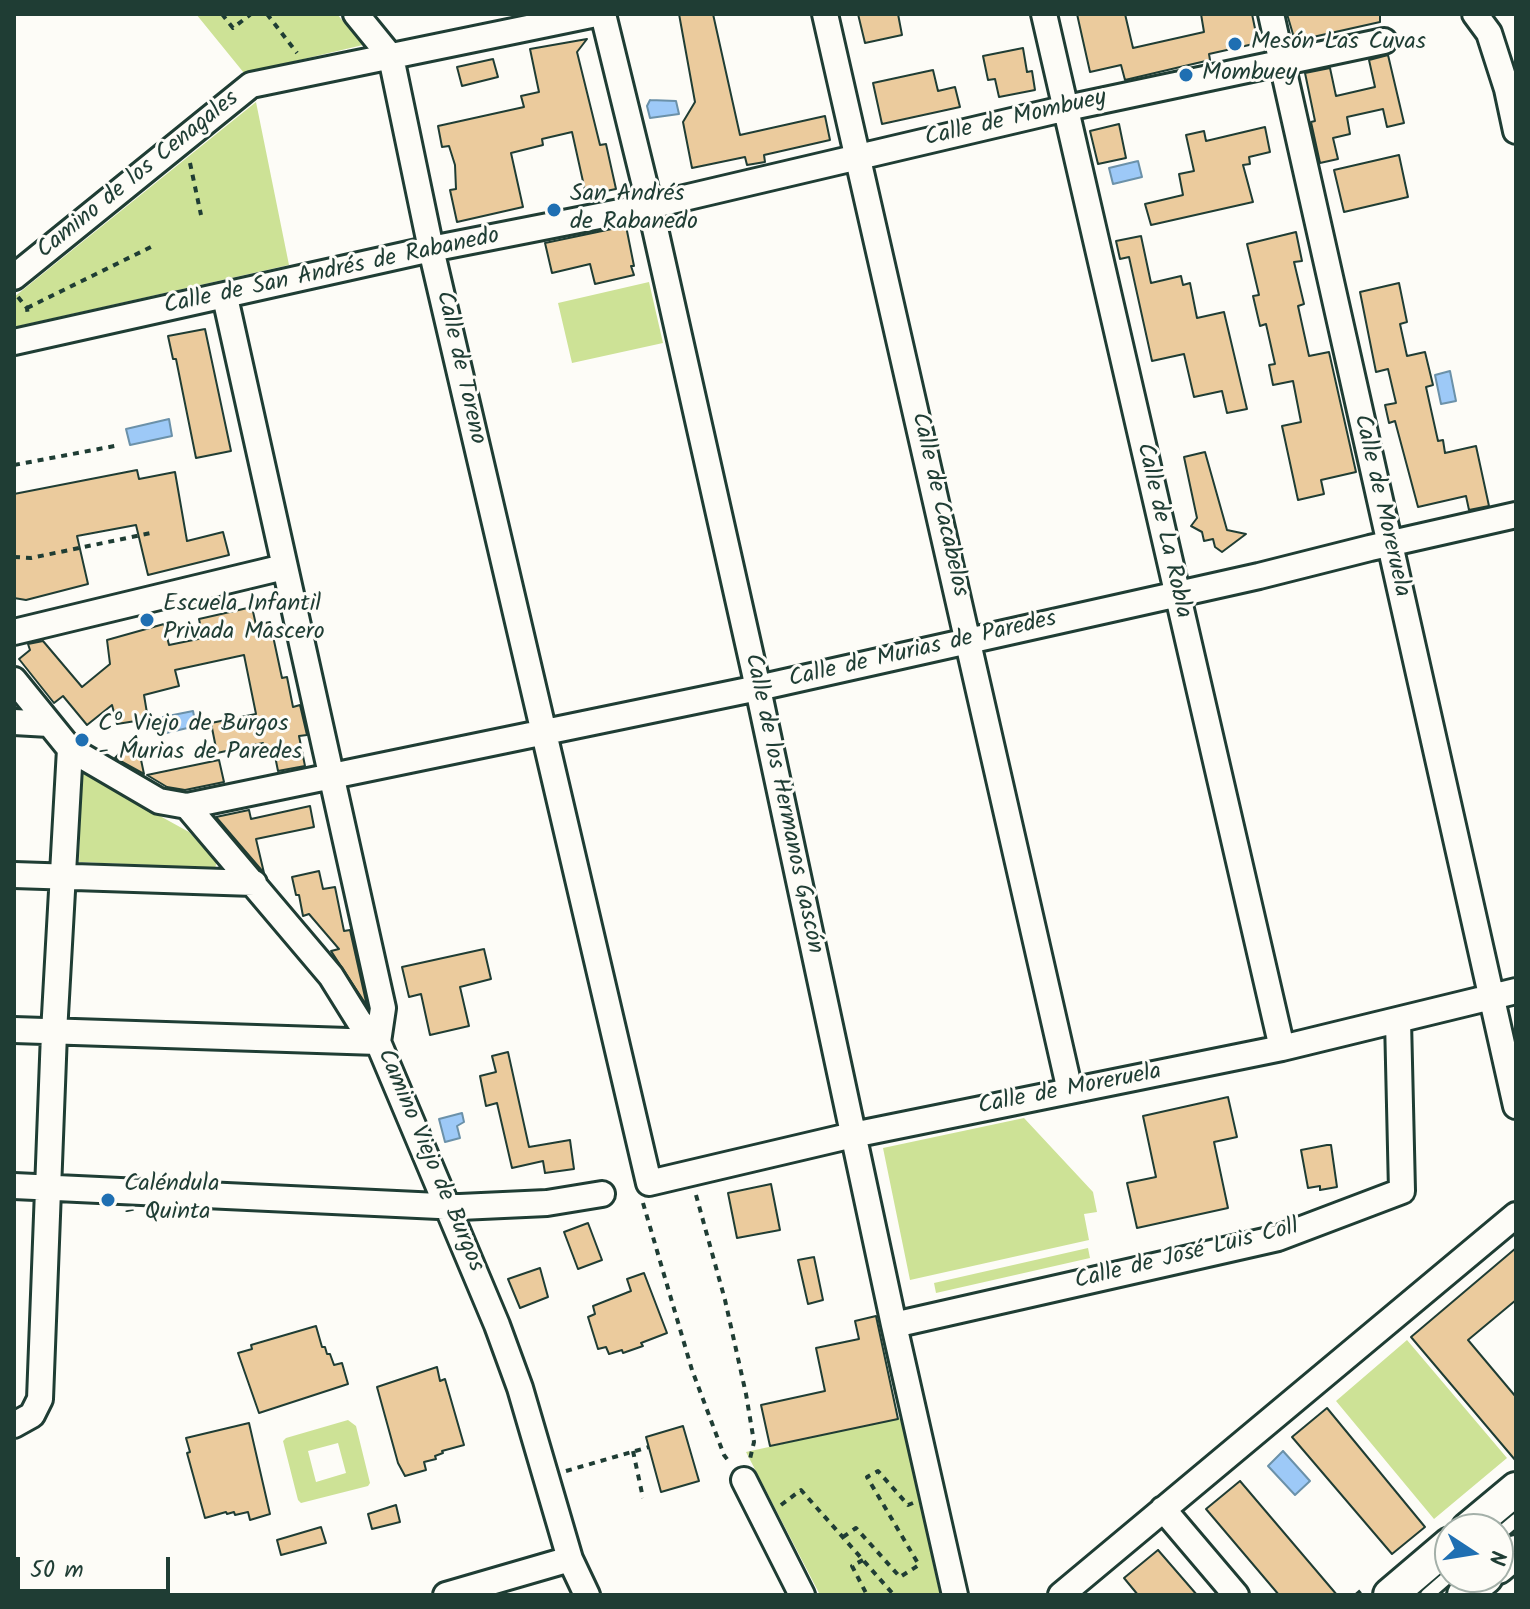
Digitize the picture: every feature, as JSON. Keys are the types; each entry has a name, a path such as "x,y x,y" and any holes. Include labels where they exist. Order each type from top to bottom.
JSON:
{"street":[{"name":"Calle de Toreno","path":"356,14 391,57 431,249 544,731 645,1190"},
{"name":"Camino de los Cenagales","path":"14,277 251,85 596,14"},
{"name":"Calle de los Hermanos Gascón","path":"603,14 650,206 758,688 955,1595"},
{"name":"Calle de Cacabelos","path":"825,14 1070,1091"},
{"name":"Calle de La Robla","path":"1044,14 1282,1048"},
{"name":"Calle de Moreruela","path":"1271,14 1490,997"},
{"path":"1475,14 1489,33 1507,89 1516,131"},
{"name":"Calle de Mombuey","path":"650,206 1067,108 1384,41"},
{"name":"Calle de San Andrés de Rabanedo","path":"22,333 225,297 431,249 650,206"},
{"path":"14,1030 378,1042 383,1008 225,297"},
{"name":"Calle de Murias de Paredes","path":"187,806 758,688 1516,515"},
{"path":"14,632 284,567"},
{"path":"14,680 70,749 159,801 187,806"},
{"path":"14,722 49,724"},
{"path":"14,1425 32,1415 40,1399 54,1033 70,749"},
{"name":"Camino Viejo de Burgos","path":"187,806 331,976 359,1021 378,1042 449,1206 516,1376 570,1559 587,1595"},
{"path":"14,875 254,883"},
{"name":"Calle de Moreruela","path":"645,1190 691,1174 853,1135 1282,1048 1516,991"},
{"path":"1490,997 1516,1106"},
{"name":"Calle de José Luis Coll","path":"894,1325 1278,1238 1402,1191 1398,1020"},
{"path":"14,1186 449,1206 547,1203 602,1194"},
{"path":"1061,1595 1516,1215"},
{"path":"744,1480 802,1595"},
{"path":"1487,1513 1516,1489"},
{"path":"1163,1509 1236,1595"},
{"path":"1390,1595 1434,1558"},
{"path":"446,1595 570,1559"}],"path":[{"path":"222,14 233,28 251,14"},
{"path":"267,14 311,73"},
{"path":"189,156 201,215"},
{"path":"27,308 155,245"},
{"path":"14,293 27,308"},
{"path":"22,333 27,308"},
{"path":"14,465 120,445"},
{"path":"14,557 31,558 151,533"},
{"path":"691,1174 725,1300 754,1442"},
{"path":"645,1190 692,1370 724,1455 744,1480"},
{"path":"557,1473 649,1447"},
{"path":"633,1451 643,1498"},
{"path":"843,1537 856,1528 900,1577 919,1565 867,1477 878,1471 908,1505"},
{"path":"772,1512 801,1490 894,1595"},
{"path":"863,1560 852,1566 867,1595"}],"green space":[{"path":"196,14 337,14 363,45 244,73"},
{"path":"256,102 289,265 14,327 14,297"},
{"path":"649,282 663,343 572,363 558,303"},
{"path":"84,774 189,832 217,862 215,868 79,862 81,776"},
{"path":"1024,1118 1093,1192 1097,1212 1084,1214 1089,1240 910,1280 883,1148"},
{"path":"1088,1248 1090,1258 936,1293 934,1283"},
{"path":"1407,1340 1507,1458 1441,1513 1434,1513 1434,1519 1336,1401"},
{"path":"901,1418 940,1595 820,1595 746,1452"},
{"path":"348,1420 356,1426 370,1483 301,1503 283,1441","holes":["338,1443 346,1473 316,1482 308,1451"]}],"water":[{"path":"650,100 676,101 679,114 650,118 647,106"},
{"path":"1138,161 1142,177 1113,184 1109,168"},
{"path":"1450,371 1456,401 1441,404 1435,375"},
{"path":"169,419 172,436 130,445 126,429"},
{"path":"193,711 196,726 166,733 163,717"},
{"path":"462,1113 464,1122 457,1126 460,1138 445,1142 439,1119"},
{"path":"1283,1451 1310,1481 1295,1495 1268,1466"}],"building":[{"path":"679,14 713,14 740,135 825,116 830,140 764,155 765,162 747,165 745,157 692,168 683,122 695,102"},
{"path":"858,14 898,14 902,35 865,43"},
{"path":"1077,14 1125,14 1133,48 1204,32 1201,14 1252,14 1258,43 1209,54 1210,60 1125,80 1121,65 1090,72"},
{"path":"1287,14 1380,14 1380,22 1295,41"},
{"path":"587,39 577,52 600,145 606,144 616,189 586,195 572,132 542,139 543,145 511,153 523,207 457,222 450,190 456,189 455,165 449,146 442,147 438,126 524,107 521,96 539,92 530,49"},
{"path":"1023,48 1027,72 1032,71 1035,90 999,97 995,79 988,80 983,56"},
{"path":"1388,55 1404,123 1387,127 1383,109 1347,117 1350,134 1333,138 1338,159 1320,163 1305,73 1330,68 1336,96 1375,87 1369,60"},
{"path":"493,59 498,77 462,86 457,67"},
{"path":"933,70 938,91 955,87 960,107 882,124 873,83"},
{"path":"1119,124 1126,158 1098,164 1090,131"},
{"path":"1265,127 1270,152 1249,157 1250,164 1243,165 1253,202 1151,225 1145,204 1183,195 1179,174 1194,171 1186,135 1204,131 1206,141"},
{"path":"1399,155 1408,197 1344,212 1334,170"},
{"path":"626,226 634,275 595,284 590,264 552,273 545,243"},
{"path":"1296,232 1302,261 1294,262 1304,304 1298,306 1309,356 1329,352 1356,472 1321,480 1324,494 1298,500 1282,426 1301,422 1293,381 1273,385 1269,365 1275,364 1266,324 1260,326 1253,296 1259,295 1247,244"},
{"path":"1141,236 1151,283 1181,276 1183,285 1190,283 1197,318 1224,312 1247,409 1227,413 1222,391 1194,397 1184,354 1152,361 1129,257 1120,259 1116,241"},
{"path":"1399,283 1407,322 1400,324 1407,356 1425,352 1433,385 1426,387 1438,441 1443,440 1445,453 1476,446 1489,506 1469,510 1466,496 1418,507 1395,421 1389,423 1385,405 1396,403 1388,369 1376,372 1360,292"},
{"path":"205,329 231,451 196,458 176,359 173,359 168,336"},
{"path":"1205,452 1227,530 1246,534 1222,552 1215,547 1213,539 1204,541 1202,532 1191,526 1197,518 1184,457"},
{"path":"137,470 139,479 175,472 187,541 223,532 229,555 148,575 136,525 77,536 88,584 26,600 14,598 14,494"},
{"path":"252,607 256,625 270,622 282,678 287,677 293,707 300,705 307,735 299,736 305,766 278,771 275,756 266,758 263,743 217,753 211,723 256,714 244,655 175,670 179,686 144,695 148,719 117,724 112,705 87,725 63,696 54,703 19,659 30,650 28,644 43,641 82,687 110,664 107,640 164,624 169,645 203,638 199,619"},
{"path":"136,736 144,774 115,758"},
{"path":"219,760 224,782 185,790 167,787 147,775"},
{"path":"310,806 314,827 256,839 264,873 216,817 249,810 251,819"},
{"path":"319,871 323,889 335,887 344,931 350,930 367,1006 331,951 339,949 309,914 303,916 292,877"},
{"path":"484,949 491,979 460,987 469,1026 430,1035 421,994 409,997 402,967"},
{"path":"508,1052 529,1147 570,1140 574,1169 545,1173 543,1161 512,1168 497,1103 486,1106 480,1076 496,1072 492,1056"},
{"path":"1228,1097 1237,1137 1214,1142 1228,1208 1137,1228 1127,1183 1156,1177 1143,1116"},
{"path":"1331,1145 1337,1187 1320,1190 1320,1186 1308,1188 1301,1150"},
{"path":"771,1184 780,1230 737,1238 728,1193"},
{"path":"588,1223 602,1260 578,1269 564,1232"},
{"path":"1516,1248 1516,1300 1468,1340 1516,1397 1516,1461 1411,1337"},
{"path":"814,1257 823,1300 808,1304 798,1260"},
{"path":"540,1268 548,1297 520,1308 508,1279"},
{"path":"644,1273 667,1333 623,1353 622,1350 609,1354 606,1347 598,1349 588,1317 595,1314 593,1306 631,1291 627,1279"},
{"path":"876,1316 898,1419 770,1446 761,1405 825,1391 816,1348 859,1339 855,1321"},
{"path":"316,1326 322,1347 330,1354 334,1365 342,1363 348,1384 259,1413 238,1353 252,1349 251,1345"},
{"path":"437,1367 440,1381 445,1379 464,1445 442,1451 435,1456 436,1459 424,1462 426,1470 405,1476 398,1463 377,1387"},
{"path":"1327,1408 1425,1527 1392,1554 1292,1437"},
{"path":"249,1423 270,1514 250,1520 248,1512 235,1515 234,1512 226,1512 205,1518 187,1453 190,1452 186,1438"},
{"path":"683,1426 699,1481 661,1492 646,1437"},
{"path":"1240,1481 1337,1595 1279,1595 1206,1509"},
{"path":"396,1505 400,1522 372,1529 368,1514"},
{"path":"321,1527 326,1543 281,1555 277,1540"},
{"path":"1158,1550 1197,1595 1138,1595 1124,1578"}],"place":[{"name":"Mesón Las Cuvas","path":"1235,44"},
{"name":"Mombuey","path":"1186,75"},
{"name":"San Andrés de Rabanedo","path":"554,210"},
{"name":"Escuela Infantil Privada Mascero","path":"147,620"},
{"name":"Cº Viejo de Burgos - Murias de Paredes","path":"82,740"},
{"name":"Caléndula - Quinta","path":"108,1200"}]}
